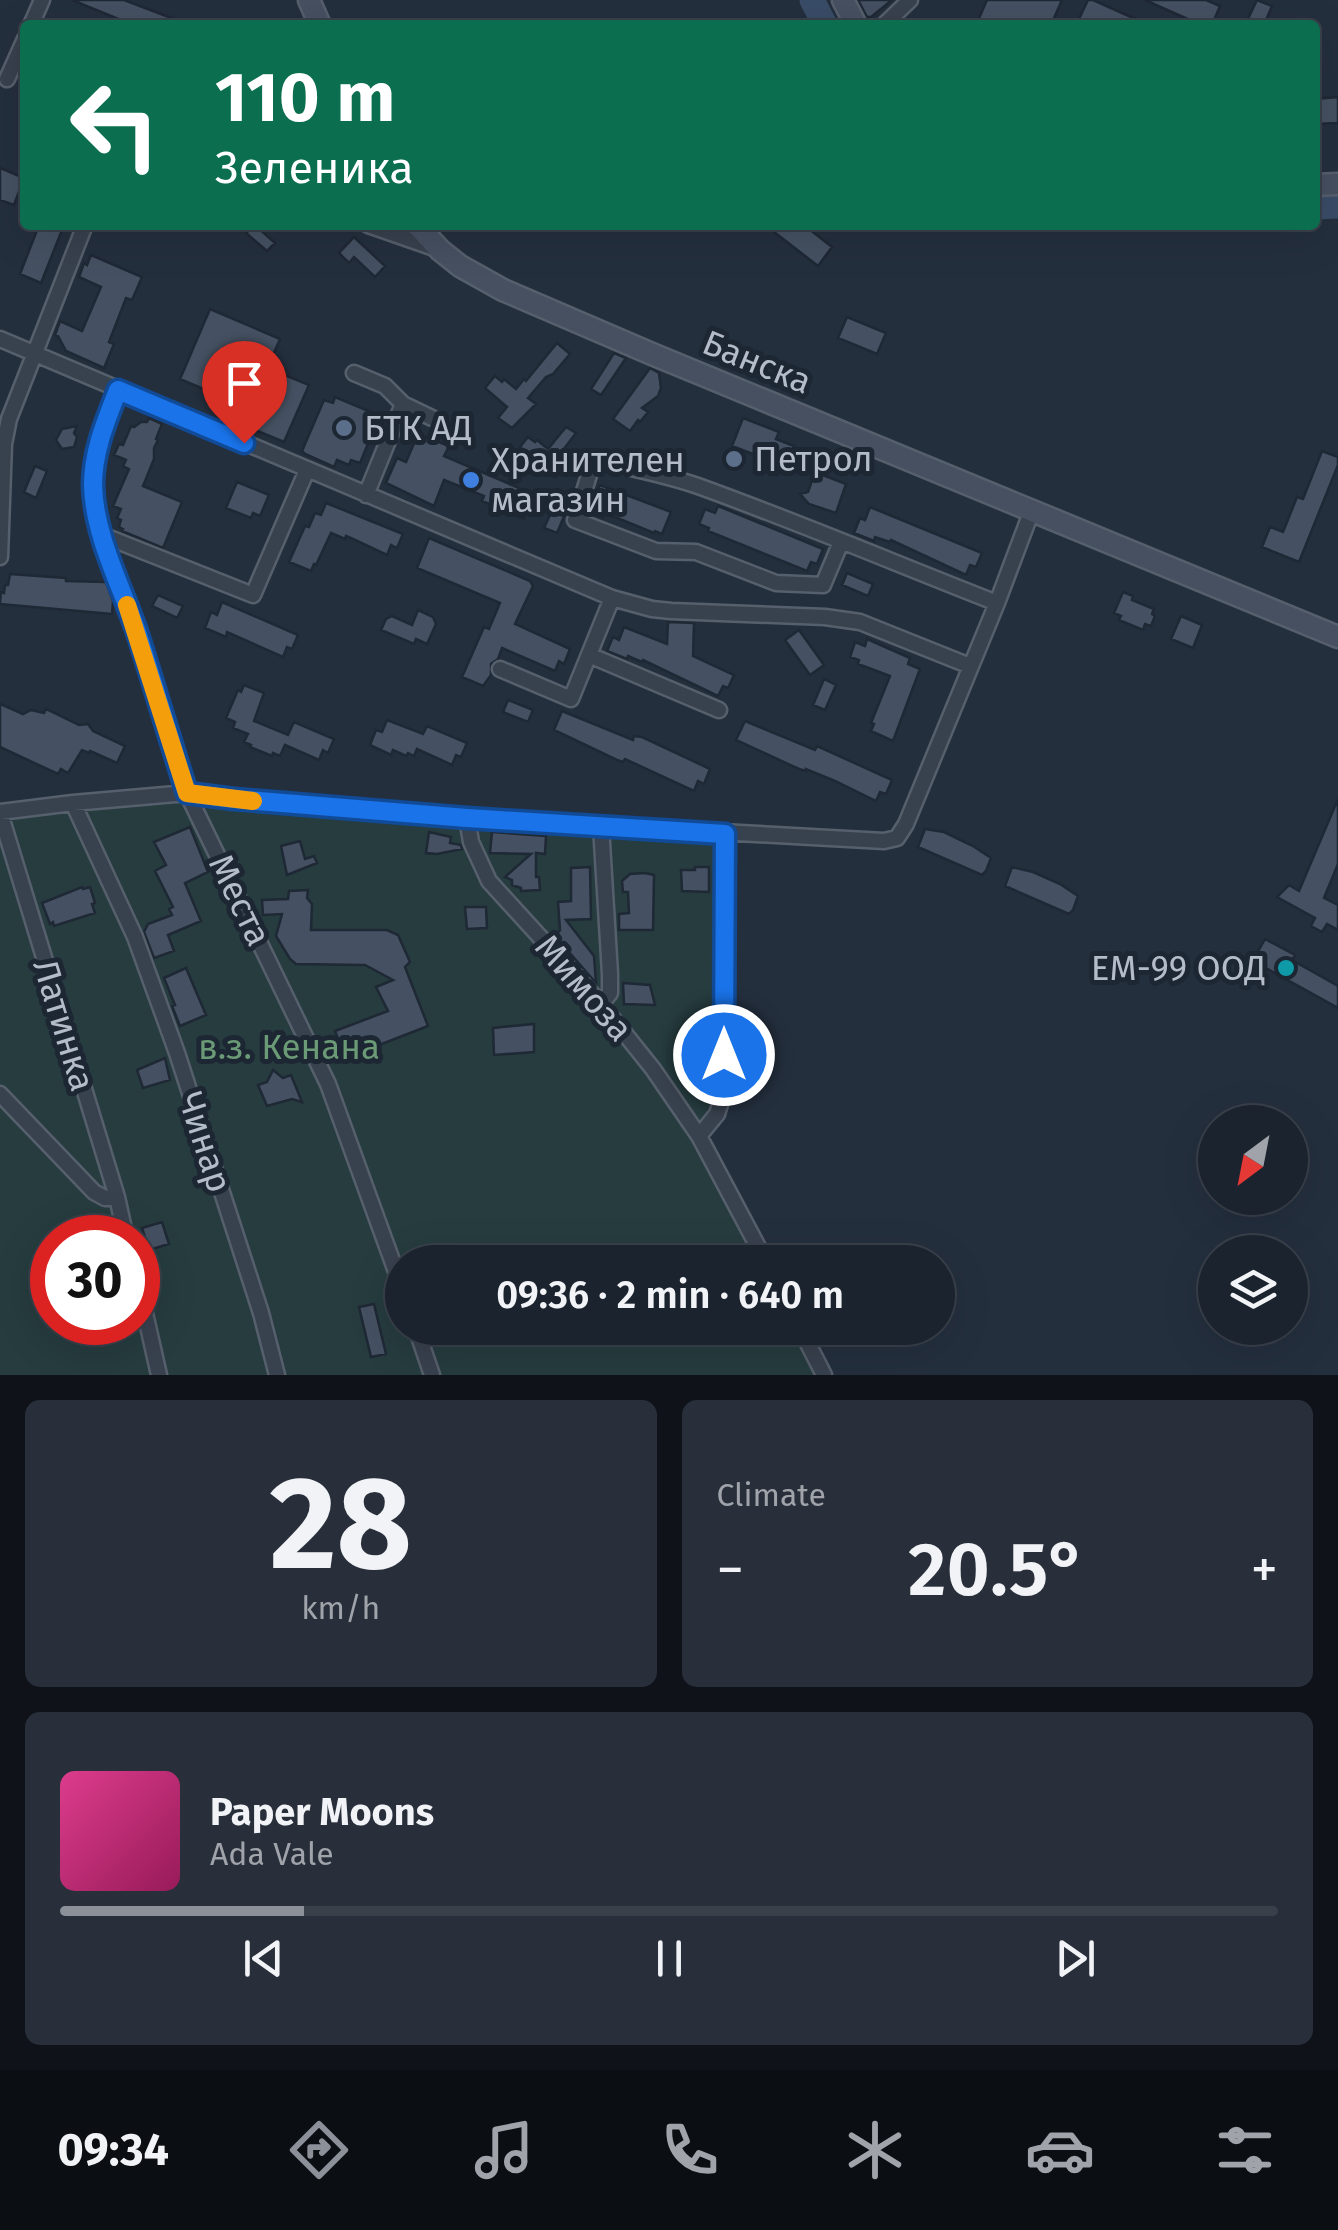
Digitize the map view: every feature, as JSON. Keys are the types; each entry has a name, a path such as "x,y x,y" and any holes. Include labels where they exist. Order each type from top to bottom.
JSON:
{"street":[{"path":"889,20 910,0"},
{"path":"4,78 20,48"},
{"path":"0,557 4,444 10,419 83,230"},
{"path":"382,230 440,250"},
{"name":"Банска","path":"422,230 460,266 503,290 1338,637"},
{"path":"0,339 612,598 671,612 825,617 860,622 970,666"},
{"path":"354,373 386,386 403,404 432,418"},
{"name":"Места","path":"118,390 94,465 95,507 102,535 187,793 328,1084 386,1245"},
{"path":"366,495 403,404"},
{"path":"841,542 824,586 776,583 696,552 656,551 575,520 594,459 694,484 997,603"},
{"path":"102,535 253,595 307,470"},
{"path":"0,812 187,793 467,818 725,834 884,841 896,838 930,767 1032,510"},
{"path":"500,669 570,699 612,598"},
{"path":"589,655 719,710"},
{"name":"Чинар","path":"73,803 135,937 165,1020 278,1375"},
{"name":"Латинка","path":"0,812 121,1215"},
{"name":"Мимоза","path":"467,818 471,842 489,881 601,1004 653,1068 699,1136 757,1245"},
{"path":"601,826 610,974 610,993 601,1004"},
{"path":"699,1136 717,1114 724,1092 725,834"},
{"path":"0,1094 94,1192 105,1198 117,1197"},
{"path":"152,1345 159,1375"},
{"path":"422,1345 432,1375"},
{"path":"809,1345 824,1375"}],"green space":[{"name":"в.з. Кенана","path":"187,793 725,834 728,1098 698,1146 754,1245 385,1245 385,1345 811,1345 828,1375 0,1375 0,812"}],"building":[{"path":"72,0 124,0 177,20 121,20"},
{"path":"858,0 892,0 867,17"},
{"path":"987,0 1062,0 1053,20 978,20"},
{"path":"1088,0 1093,0 1138,20 1078,20"},
{"path":"1145,0 1206,0 1220,6 1214,20 1190,20"},
{"path":"1257,0 1272,6 1266,20 1247,20"},
{"path":"1338,97 1338,123 1320,124 1320,99"},
{"path":"0,168 20,176 20,189 14,205 0,200"},
{"path":"37,230 62,230 41,283 20,274"},
{"path":"261,230 275,243 267,251 246,233"},
{"path":"771,230 810,230 832,247 818,266"},
{"path":"354,237 385,266 375,277 354,257 349,263 339,253"},
{"path":"91,255 142,277 132,300 126,298 109,342 114,344 104,368 66,351 55,335 60,321 82,331 101,287 79,277"},
{"path":"210,309 280,339 270,362 282,367 280,373 309,385 284,442 255,430 262,414 180,379"},
{"path":"847,317 886,333 877,354 838,338"},
{"path":"557,343 570,354 528,398 536,404 512,428 498,418 507,407 485,388 495,376 516,389"},
{"path":"614,353 626,358 601,395 591,389"},
{"path":"650,368 659,373 661,388 658,396 642,408 648,412 630,431 613,419"},
{"name":"БТК АД","path":"335,397 371,412 368,418 377,422 360,463 351,460 349,465 337,460 334,467 302,451 324,400 333,403"},
{"path":"149,418 162,424 143,486 182,502 163,548 122,531 121,520 117,518 121,509 113,506 129,469 123,466 126,460 114,455 131,426"},
{"path":"743,418 779,432 776,439 794,446 778,475 765,470 768,460 732,446"},
{"path":"77,426 74,447 62,449 56,440 62,429"},
{"path":"566,427 576,433 560,454 566,464 555,477 520,447 528,437 548,449"},
{"path":"418,434 449,446 444,456 519,488 524,519 482,501 484,496 444,480 434,506 386,483 397,458 406,462"},
{"path":"1322,451 1338,457 1338,465 1299,562 1262,547 1270,527 1283,532 1297,497 1303,499"},
{"path":"35,466 47,471 36,498 24,492"},
{"path":"815,472 846,484 836,513 809,504 800,494 808,492"},
{"path":"237,482 269,495 260,516 253,513 251,518 226,508"},
{"path":"600,485 671,512 662,534 605,513 603,518 595,514 589,509"},
{"path":"556,502 568,507 557,533 544,528"},
{"path":"326,503 403,534 397,548 391,545 387,555 331,533 311,571 289,562 305,526 309,527 315,513 321,515"},
{"path":"718,506 823,549 817,564 811,562 807,571 708,531 699,524 705,509 715,513"},
{"path":"870,507 982,553 976,567 970,565 966,575 891,540 875,537 874,541 854,533"},
{"path":"429,538 530,581 533,586 515,624 570,649 564,664 559,661 555,671 502,648 483,686 462,677 484,627 489,629 500,603 417,568"},
{"path":"847,573 873,584 868,596 842,585"},
{"path":"10,574 106,582 113,601 112,614 0,604"},
{"path":"1123,592 1154,609 1151,626 1145,624 1143,630 1119,620 1121,616 1114,613"},
{"path":"158,595 183,606 177,618 152,606"},
{"path":"222,602 298,635 292,649 287,647 283,657 227,632 226,637 205,628 211,612 217,615"},
{"path":"418,610 433,617 436,624 427,644 416,639 414,644 381,630 392,616 412,625"},
{"path":"1181,616 1202,625 1193,648 1171,639"},
{"path":"668,622 694,623 693,656 734,675 728,688 723,686 718,696 643,660 607,651 613,637 619,640 624,627 667,644"},
{"path":"799,630 824,665 810,675 785,640"},
{"path":"867,639 910,658 908,664 920,669 893,741 871,731 890,676 850,657 855,642 865,646"},
{"path":"824,679 836,685 825,710 813,705"},
{"path":"244,685 264,693 254,721 288,735 294,722 334,739 328,753 323,750 319,760 285,745 280,756 250,747 244,742 248,734 233,728 235,722 226,718"},
{"path":"508,700 533,710 528,722 503,712"},
{"path":"0,704 23,714 31,710 44,713 46,709 79,725 88,724 93,731 125,746 117,763 82,750 68,773 61,769 58,774 0,747"},
{"path":"562,711 633,740 634,736 642,737 710,769 704,784 698,781 694,791 554,730"},
{"path":"387,720 423,734 427,726 467,743 452,765 417,749 414,756 393,750 391,755 370,745 376,730 382,732"},
{"path":"745,721 815,750 817,746 892,780 886,794 880,792 876,801 736,740"},
{"path":"1338,799 1338,864 1324,898 1338,905 1338,930 1327,924 1322,932 1311,926 1315,918 1277,897 1289,885 1299,891"},
{"path":"190,827 208,872 185,883 201,921 168,935 174,951 154,958 144,932 148,924 172,915 169,909 173,907 155,871 166,865 154,842"},
{"path":"925,829 944,832 991,858 986,871 982,875 918,847"},
{"path":"429,832 451,837 450,843 461,845 462,849 426,853"},
{"path":"492,832 546,836 545,854 536,853 540,890 521,891 505,877 531,854 490,853"},
{"path":"300,841 305,859 314,856 317,863 287,875 281,846"},
{"path":"590,867 591,919 566,920 594,956 596,983 555,936 560,930 558,902 571,901 571,868"},
{"path":"709,867 709,892 682,891 681,870"},
{"path":"1012,867 1033,872 1078,896 1073,910 1069,914 1005,886"},
{"path":"630,874 654,875 653,930 619,930 619,914 629,913 628,892 623,892 622,881"},
{"path":"90,887 95,913 50,924 42,903"},
{"path":"308,890 311,930 387,930 398,935 410,962 405,967 428,1026 346,1058 335,1031 388,1011 376,987 393,980 365,965 296,964 290,959 276,936 282,914 263,915 262,900 288,899 289,891"},
{"path":"465,907 486,907 487,928 467,929"},
{"name":"ЕМ-99 ООД","path":"1265,939 1295,955 1292,960 1338,986 1338,1008 1253,961"},
{"path":"186,968 206,1015 180,1026 164,978"},
{"path":"623,983 650,985 655,1005 624,1004"},
{"path":"534,1024 534,1052 494,1055 493,1028"},
{"path":"165,1058 170,1080 143,1088 137,1070"},
{"path":"273,1070 283,1078 291,1075 302,1102 292,1099 267,1106 258,1085 267,1082"},
{"path":"160,1223 169,1244 160,1247"},
{"path":"374,1304 386,1354 371,1357 359,1307"}],"waterway":[{"path":"812,0 822,20"},
{"path":"1320,207 1338,206"}],"slow traffic":[{"path":"127,605 187,793 253,801"}],"place":[{"name":"БТК АД","path":"344,428"},
{"name":"Петрол","path":"734,459"},
{"name":"Хранителен магазин","path":"471,480"},
{"name":"ЕМ-99 ООД","path":"1286,968"}],"route":[{"path":"244,443 118,390 94,465 95,507 101,531 187,793 467,818 725,834 724,1055"}]}
